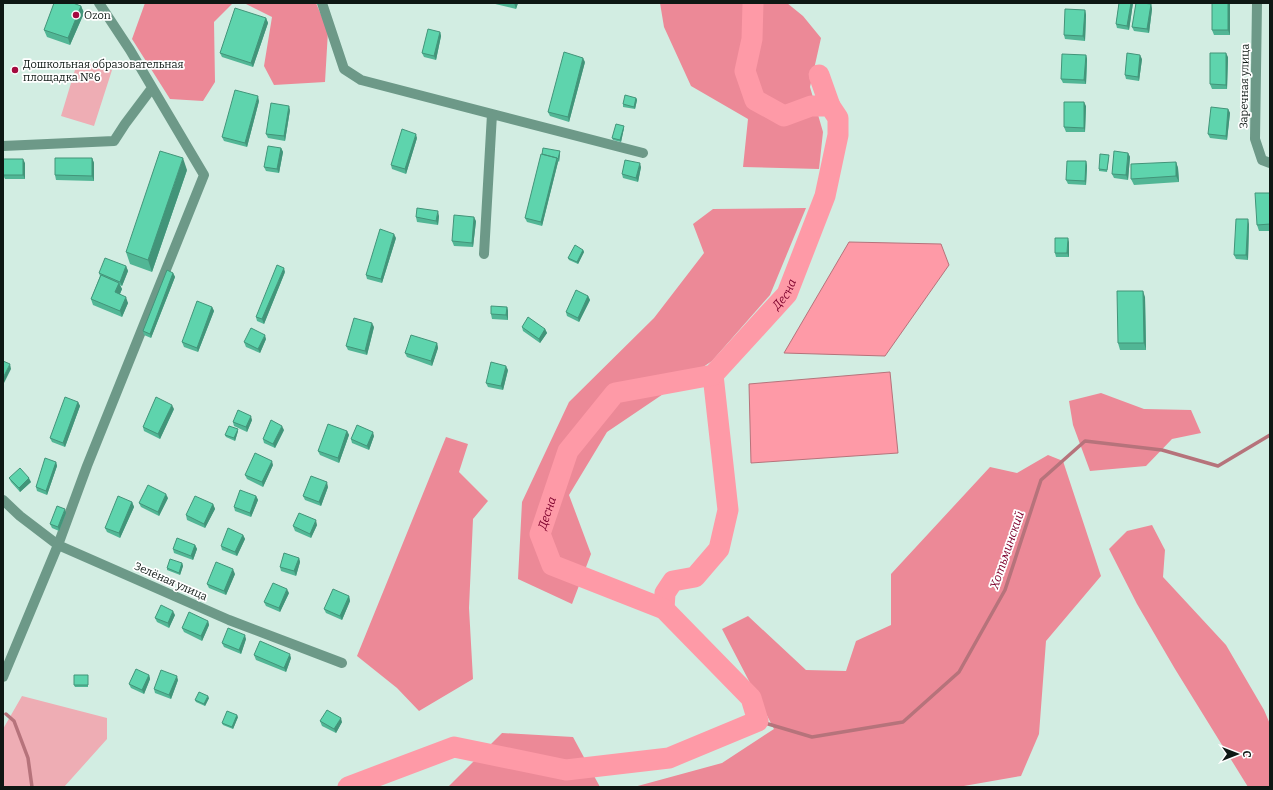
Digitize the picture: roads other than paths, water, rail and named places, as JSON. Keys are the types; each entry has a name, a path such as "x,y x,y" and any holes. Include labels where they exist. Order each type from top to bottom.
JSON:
{"street":[{"path":"3,677 58,545 87,466 204,175 130,50 99,3"},
{"path":"322,3 344,69 361,80 643,154"},
{"name":"Заречная улица","path":"1257,3 1255,139 1262,160 1270,164"},
{"path":"3,146 114,141 152,88"},
{"path":"484,254 492,114"},
{"name":"Зелёная улица","path":"3,500 20,516 58,545 229,620 342,662"}],"waterway":[{"name":"Десна","path":"348,787 454,747 566,770 669,758 758,721 751,698 664,609 552,565 540,534 568,451 615,393 713,375 787,294 825,196 838,135 838,118 830,106 811,106 784,116 755,100 745,71 752,39 753,3"},
{"path":"819,75 830,106"},
{"path":"664,609 665,593 673,581 695,577 719,549 728,510 713,375"},
{"name":"Хотьминский","path":"758,721 812,737 903,722 959,672 1005,590 1041,480 1085,441 1162,450 1218,466 1270,435"},
{"path":"6,714 14,721 28,758 32,787"}],"place":[{"name":"Ozon","path":"76,15"},
{"name":"Дошкольная образовательная площадка №6","path":"15,70"}]}
